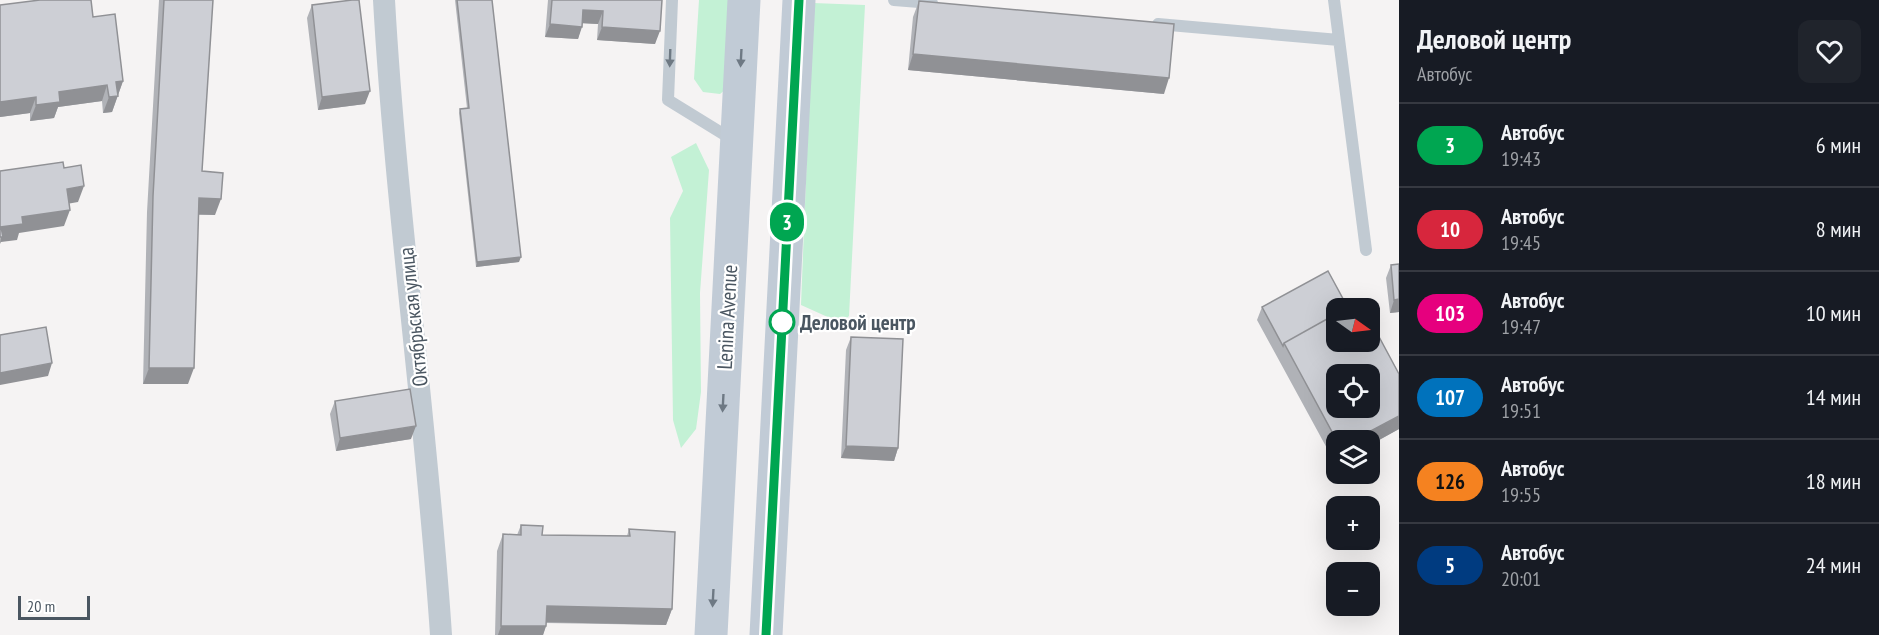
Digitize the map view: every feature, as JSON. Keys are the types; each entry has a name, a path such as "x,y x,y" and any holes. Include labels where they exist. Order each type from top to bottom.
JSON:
{"main road":[{"name":"Lenina Avenue","path":"711,635 744,0"},
{"path":"766,635 799,0"}],"street":[{"name":"Октябрьская улица","path":"384,0 388,80 432,503 441,635"}],"lane":[{"path":"672,0 668,100 736,142"},
{"path":"894,0 941,4"},
{"path":"1334,0 1366,250"},
{"path":"1140,22 1339,40"}],"green space":[{"path":"699,0 735,0 731,85 720,94 703,92 694,79"},
{"path":"813,3 865,5 849,316 841,323 801,305"},
{"path":"696,143 709,170 700,293 701,392 696,429 681,448 673,420 670,218 683,191 671,157"}],"building":[{"path":"40,0 91,0 93,17 115,14 123,81 116,82 118,96 109,97 107,85 59,92 60,102 36,105 36,97 0,102 0,5"},
{"path":"164,0 213,0 202,171 223,173 221,199 199,198 194,368 149,368 153,196"},
{"path":"359,0 370,91 322,97 312,5"},
{"path":"457,0 492,0 521,257 477,262 460,109 469,108"},
{"path":"552,0 662,0 660,31 602,27 603,11 583,10 582,27 550,24"},
{"path":"919,1 1174,24 1169,78 913,54"},
{"path":"63,162 64,168 81,165 84,186 67,189 70,210 22,217 23,224 1,227 3,237 0,237 0,171"},
{"path":"1399,264 1399,299 1394,300 1391,265"},
{"path":"1328,271 1343,298 1326,298 1326,320 1284,343 1283,346 1262,307"},
{"path":"1326,320 1326,352 1380,352 1380,339 1399,374 1399,416 1373,430 1331,430 1284,343"},
{"path":"46,327 52,363 0,373 0,335"},
{"path":"851,337 903,339 898,448 846,446"},
{"path":"410,389 416,426 340,438 335,401"},
{"path":"521,525 543,526 542,535 630,536 629,529 675,532 672,609 547,606 546,626 501,626 503,534 521,535"}],"bus line":[{"name":"3","path":"766,635 799,0"}],"place":[{"name":"Деловой центр","path":"782,322"}]}
